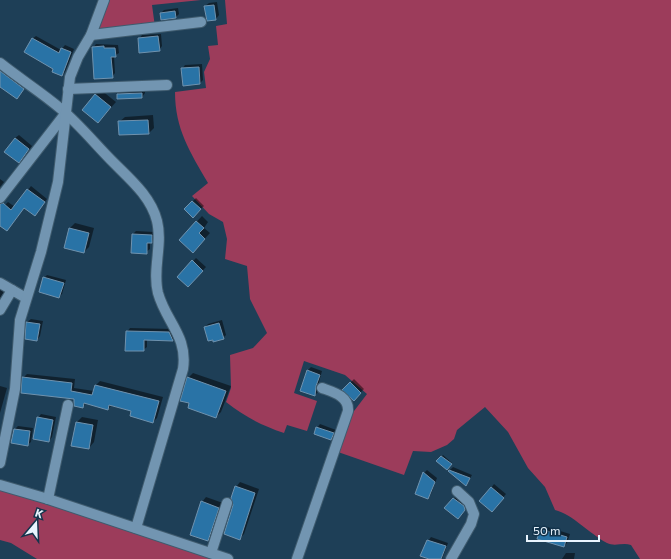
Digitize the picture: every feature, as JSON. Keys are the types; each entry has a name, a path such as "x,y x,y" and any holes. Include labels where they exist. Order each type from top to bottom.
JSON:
{"street":[{"path":"0,463 15,389 18,338 26,298 51,218 58,182 68,89 78,57 91,35 104,0"},
{"path":"91,35 202,22"},
{"path":"0,64 66,114 139,188 150,205 159,233 156,284 159,297 181,340 185,357 136,528"},
{"path":"68,89 167,85"},
{"path":"0,198 66,114"},
{"path":"0,283 26,298"},
{"path":"0,310 12,290"},
{"path":"296,559 348,411 345,400 335,393 322,388"},
{"path":"48,499 68,405"},
{"path":"0,485 48,499 228,559"},
{"path":"451,559 471,524 474,514 469,502 458,491"},
{"path":"210,553 228,503"}],"shaded area":[{"path":"104,0 201,0 152,5 155,27 91,35"},
{"path":"225,0 671,0 671,559 640,559 631,545 613,545 607,543 568,516 555,510 545,487 528,468 508,432 485,407 457,430 454,439 447,445 431,452 413,451 404,475 338,452 351,415 367,394 345,375 304,361 294,393 317,401 307,431 287,425 284,433 254,420 226,402 231,388 230,355 253,348 267,333 250,299 247,266 225,259 227,239 223,222 209,214 192,196 208,183 185,140 181,129 175,92 206,88 204,72 210,59 208,46 218,45 216,26 227,24"},
{"path":"0,485 228,559 37,559 11,543 0,540"}],"building":[{"path":"214,5 216,20 207,21 204,6"},
{"path":"175,11 176,18 161,20 160,13"},
{"path":"158,36 160,51 139,53 138,38"},
{"path":"32,38 59,53 61,48 71,52 62,76 52,72 53,69 24,52"},
{"path":"104,46 104,48 115,48 116,57 111,57 113,78 94,79 92,47"},
{"path":"199,67 200,84 183,86 181,68"},
{"path":"0,71 24,89 17,99 0,87"},
{"path":"142,93 142,98 117,99 117,94"},
{"path":"95,94 111,107 98,123 82,110"},
{"path":"148,120 149,134 119,135 118,121"},
{"path":"15,138 29,149 19,163 4,152"},
{"path":"27,189 45,202 35,216 24,208 7,231 0,226 0,204 3,203 11,210"},
{"path":"192,201 201,209 193,218 184,209"},
{"path":"196,221 204,228 199,233 205,239 193,253 179,240"},
{"path":"69,228 89,233 84,253 64,248"},
{"path":"132,234 152,235 152,243 147,243 147,254 131,253"},
{"path":"192,260 203,271 188,287 177,277"},
{"path":"43,277 64,283 59,298 39,292"},
{"path":"26,322 40,324 37,341 25,339"},
{"path":"219,323 224,339 213,342 213,340 208,341 204,327"},
{"path":"126,331 169,332 173,341 144,340 144,351 125,351"},
{"path":"307,370 320,375 316,386 315,396 300,391"},
{"path":"22,377 72,383 71,391 92,395 95,385 159,401 153,423 130,416 131,411 109,405 108,410 84,403 83,408 74,406 74,399 21,393"},
{"path":"187,377 226,391 216,418 188,408 189,403 180,401"},
{"path":"350,382 361,393 354,401 342,390"},
{"path":"37,417 53,420 49,442 33,439"},
{"path":"76,422 93,425 89,449 71,446"},
{"path":"316,427 334,433 331,440 314,434"},
{"path":"14,429 30,431 28,446 11,443"},
{"path":"441,456 452,464 447,470 436,461"},
{"path":"449,470 470,478 466,486 448,471"},
{"path":"423,472 435,482 428,499 415,494"},
{"path":"235,486 255,493 240,540 224,534 233,505 231,498"},
{"path":"491,487 504,498 492,512 479,501"},
{"path":"453,498 464,506 465,510 458,519 444,508"},
{"path":"201,501 219,508 208,541 190,535"},
{"path":"540,529 567,537 564,547 537,539"},
{"path":"427,540 446,546 441,559 429,559 420,556"}]}
